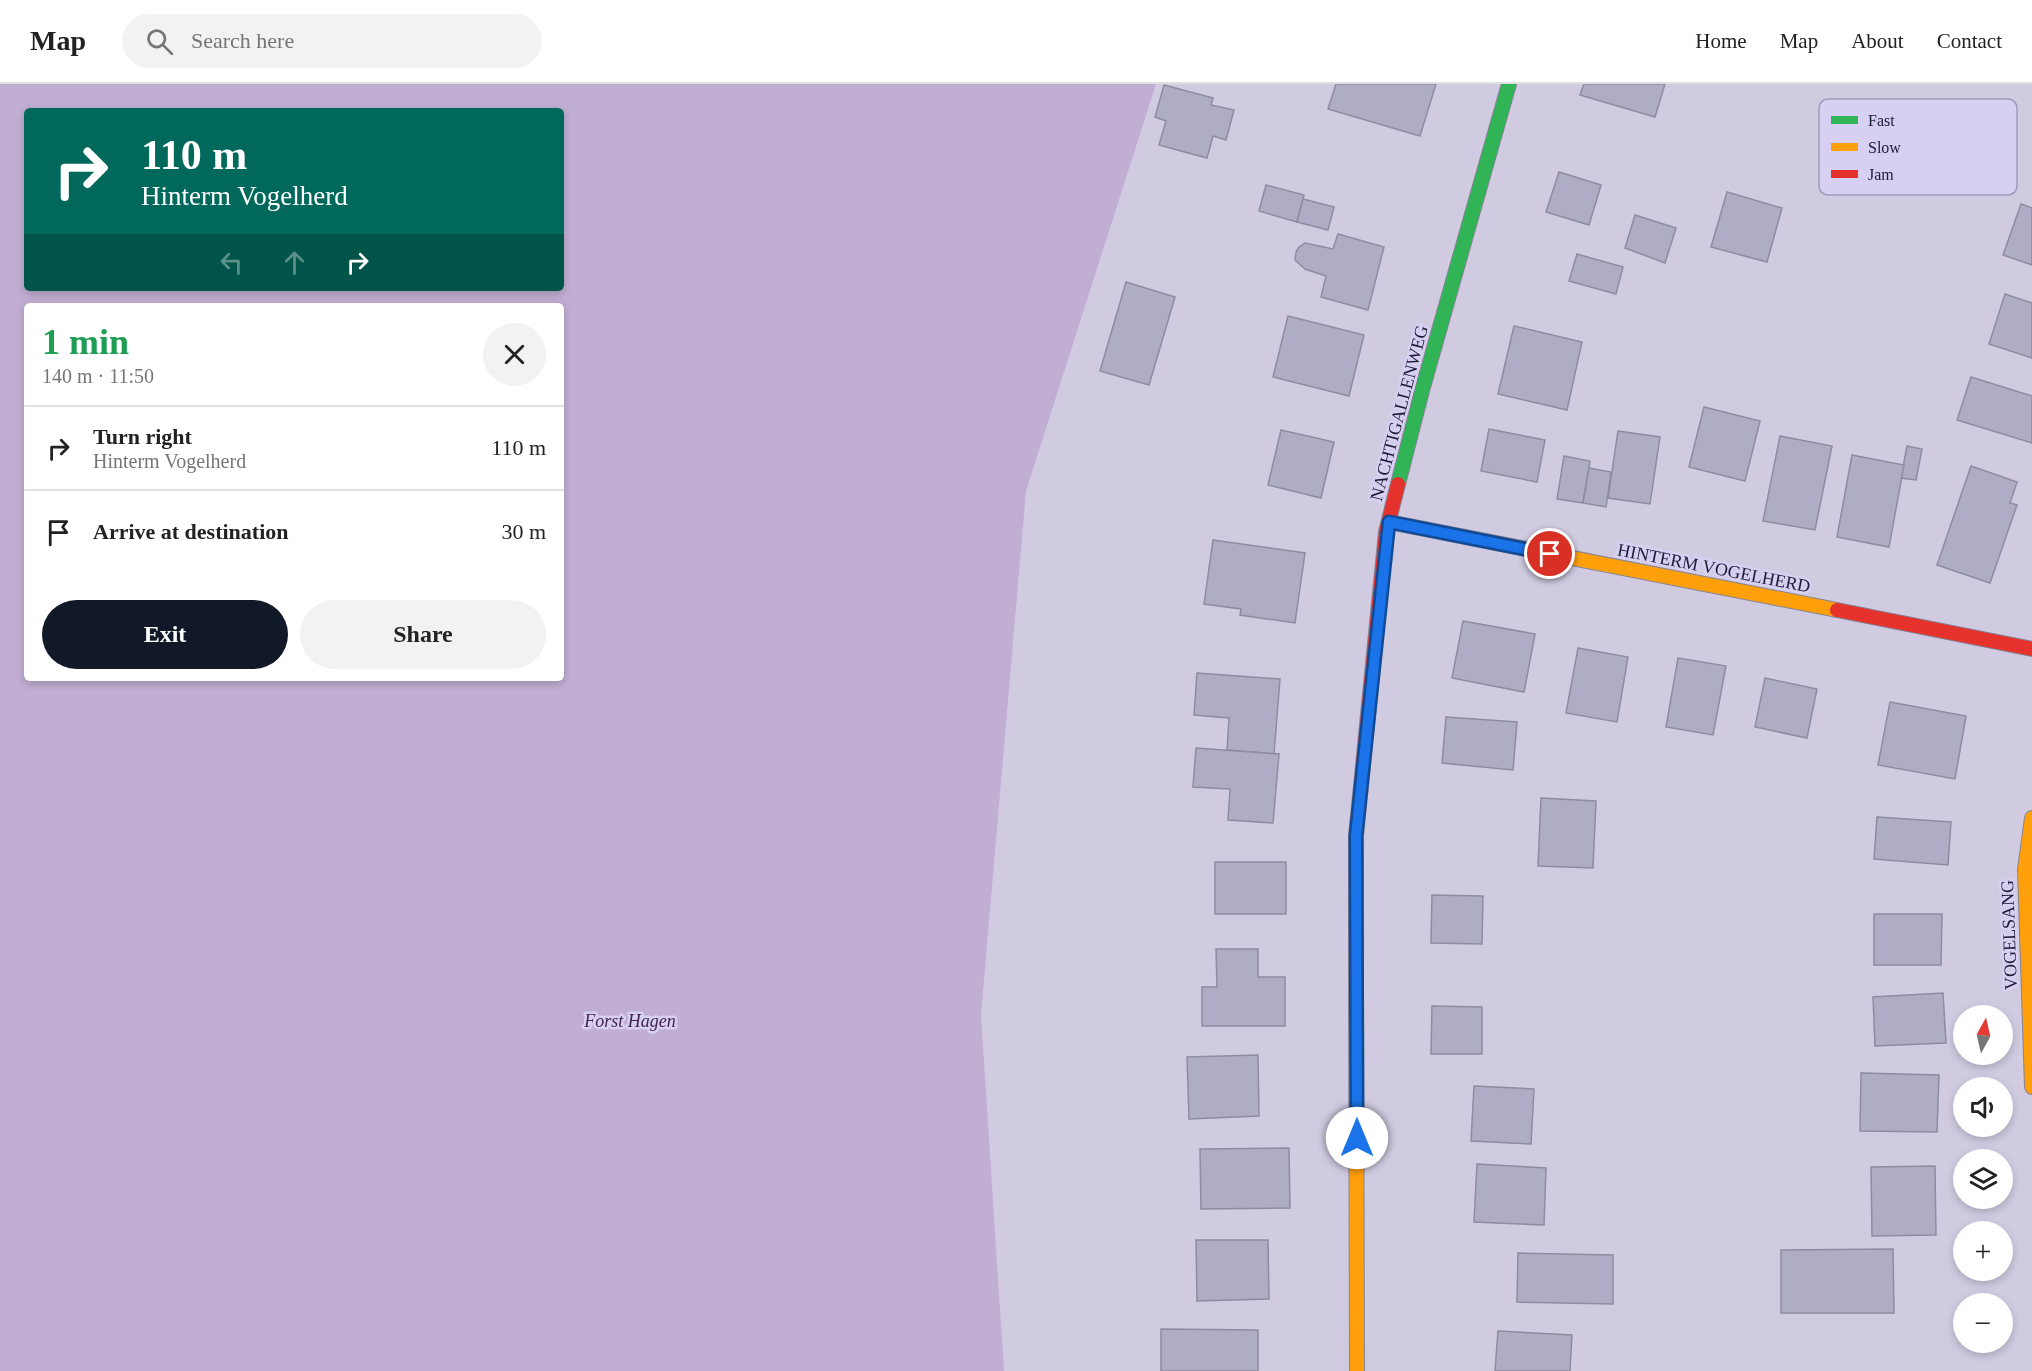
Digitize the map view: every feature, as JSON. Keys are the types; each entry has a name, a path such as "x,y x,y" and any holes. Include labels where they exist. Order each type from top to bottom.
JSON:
{"street":[{"name":"NACHTIGALLENWEG","path":"1357,1371 1356,836 1389,522 1423,387 1509,84"},
{"name":"HINTERM VOGELHERD","path":"1389,522 2032,649"},
{"name":"VOGELSANG","path":"2032,819 2025,870 2032,1087"}],"green space":[{"name":"Forst Hagen","path":"0,84 1156,84 1026,491 981,1015 1004,1371 0,1371"}],"building":[{"path":"1336,84 1436,84 1420,136 1328,109"},
{"path":"1584,84 1665,84 1655,117 1580,95"},
{"path":"1164,85 1213,98 1211,105 1234,110 1226,140 1213,136 1207,158 1159,145 1166,121 1155,117"},
{"path":"1559,172 1601,185 1589,225 1546,212"},
{"path":"1266,185 1304,195 1297,222 1259,211"},
{"path":"1727,192 1782,208 1767,262 1711,247"},
{"path":"1303,199 1334,207 1328,230 1297,222"},
{"path":"2021,204 2032,208 2032,265 2003,255"},
{"path":"1635,215 1676,228 1665,263 1625,248"},
{"path":"1338,234 1384,247 1368,310 1321,297 1326,276 1305,269 1295,260 1296,252 1305,243 1333,249"},
{"path":"1577,254 1623,267 1616,294 1569,281"},
{"path":"1126,282 1175,297 1149,385 1100,371"},
{"path":"2005,294 2032,303 2032,358 1989,344"},
{"path":"1288,316 1364,335 1349,396 1273,377"},
{"path":"1514,326 1582,342 1567,410 1498,394"},
{"path":"1971,377 2032,396 2032,443 1957,420"},
{"path":"1704,407 1760,421 1745,481 1689,467"},
{"path":"1489,429 1545,440 1537,482 1481,471"},
{"path":"1281,430 1334,442 1321,498 1268,485"},
{"path":"1618,431 1660,437 1650,504 1608,498"},
{"path":"1780,436 1832,446 1815,530 1763,521"},
{"path":"1907,446 1922,449 1916,480 1901,478"},
{"path":"1852,455 1904,465 1889,547 1837,537"},
{"path":"1564,456 1590,461 1583,503 1557,499"},
{"path":"1971,466 2017,482 2010,503 2017,505 1990,583 1937,565"},
{"path":"1589,468 1611,472 1606,507 1583,503"},
{"path":"1213,540 1305,553 1295,623 1240,615 1241,609 1204,604"},
{"path":"1463,621 1535,634 1524,692 1452,678"},
{"path":"1578,648 1628,657 1617,722 1566,713"},
{"path":"1678,658 1726,666 1713,735 1666,727"},
{"path":"1197,673 1280,679 1274,754 1227,750 1229,718 1194,715"},
{"path":"1765,678 1817,689 1807,738 1755,727"},
{"path":"1890,702 1966,716 1955,779 1878,765"},
{"path":"1446,717 1517,722 1513,770 1442,763"},
{"path":"1196,748 1279,754 1273,823 1228,820 1230,789 1193,787"},
{"path":"1541,798 1596,801 1593,868 1538,866"},
{"path":"1877,817 1951,822 1948,865 1874,859"},
{"path":"1215,862 1286,862 1286,914 1215,914"},
{"path":"1432,895 1483,896 1482,944 1431,943"},
{"path":"1874,914 1942,914 1941,965 1874,965"},
{"path":"1216,949 1258,949 1258,977 1285,977 1285,1026 1202,1026 1202,987 1217,987"},
{"path":"1943,993 1946,1043 1875,1046 1873,997"},
{"path":"1432,1006 1482,1007 1482,1054 1431,1054"},
{"path":"1258,1055 1259,1116 1189,1119 1187,1057"},
{"path":"1861,1073 1939,1075 1937,1132 1860,1131"},
{"path":"1474,1086 1534,1089 1531,1144 1471,1141"},
{"path":"1289,1148 1290,1208 1201,1209 1200,1149"},
{"path":"1477,1164 1546,1168 1544,1225 1474,1222"},
{"path":"1935,1166 1936,1235 1872,1236 1871,1167"},
{"path":"1196,1240 1268,1240 1269,1299 1197,1301"},
{"path":"1893,1249 1894,1313 1781,1313 1781,1250"},
{"path":"1518,1253 1613,1255 1613,1304 1517,1302"},
{"path":"1161,1329 1258,1330 1258,1371 1161,1371"},
{"path":"1498,1331 1572,1335 1570,1371 1495,1371"}],"traffic: fast":[{"path":"1398,484 1423,387 1509,84"}],"traffic: slow":[{"path":"1389,522 1837,610"},
{"path":"2032,818 2025,869 2032,1087"},
{"path":"1356,1004 1357,1371"}],"traffic: jam":[{"path":"1356,1004 1356,836 1386,532 1398,484"},
{"path":"1837,610 2032,649"}],"route":[{"path":"1357,1138 1356,836 1386,532 1389,522 1550,554"}]}
